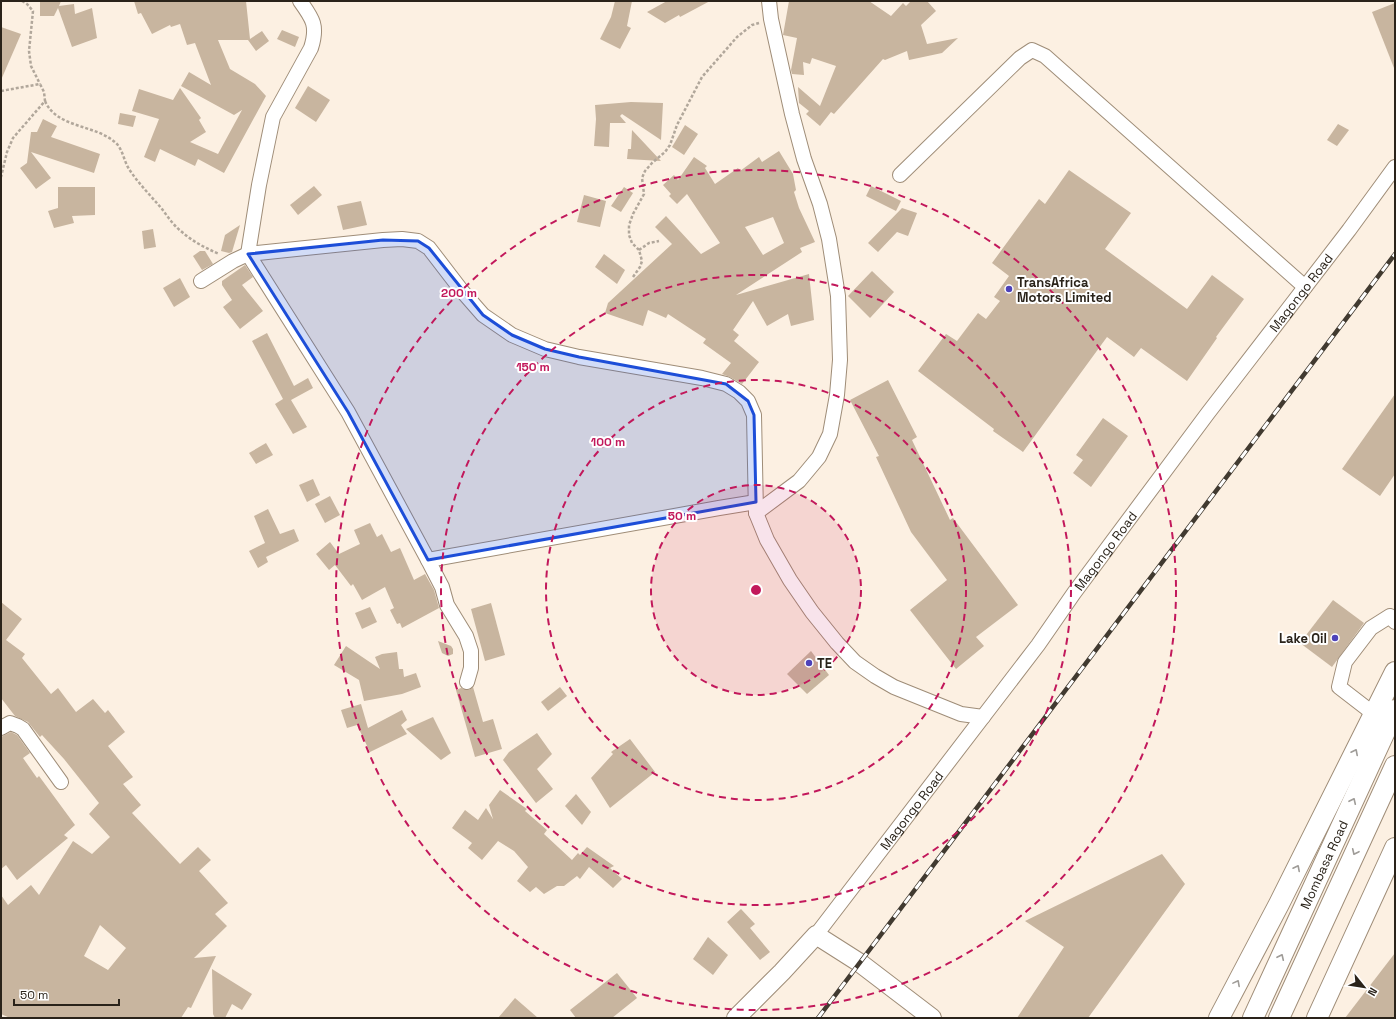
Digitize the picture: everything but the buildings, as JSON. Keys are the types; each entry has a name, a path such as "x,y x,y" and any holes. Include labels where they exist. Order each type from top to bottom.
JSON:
{"highway":[{"path":"1219,1018 1279,904 1395,672"},
{"name":"Mombasa Road","path":"1253,1018 1395,710"},
{"name":"Mombasa Road","path":"1279,1018 1395,766"},
{"path":"1317,1018 1395,848"}],"main road":[{"name":"Magongo Road","path":"736,1018 816,935"},
{"path":"816,935 860,963 932,1018"}],"street":[{"path":"300,1 309,13 315,27 315,36 311,48 274,117 259,185 248,254 348,412 442,587 446,605 466,636 470,651 471,668 467,682"},
{"path":"428,560 719,508 756,508 799,481 819,458 830,434 838,395 840,360 838,296 829,239 820,204 804,159 792,114 771,19 769,1"},
{"path":"900,175 1020,58 1032,50 1045,56 1305,287"},
{"name":"Magongo Road","path":"816,935 1038,645 1074,593 1208,413 1349,230 1395,167"},
{"path":"201,281 233,261 248,254 383,240 402,239 418,241 429,248 462,291 483,315 512,335 545,349 579,357 702,378 726,384 739,392 748,401 754,415 756,508 767,540 807,606 837,643 855,662 874,676 894,687 961,714 983,717"},
{"path":"1374,714 1340,687 1345,662 1371,628 1390,616 1395,622"},
{"path":"1,728 10,723 23,730 61,782"}],"path":[{"path":"22,1 33,11 29,52 31,66 44,92 48,107 55,115 99,134 116,144 121,149 128,168 180,231 196,243 233,261"},
{"path":"633,277 642,264 639,250 632,243 629,235 629,225 644,194 642,178 645,171 665,152 670,145 677,126 702,77 737,36 752,25 771,19"},
{"path":"1,91 40,84"},
{"path":"1,177 12,138 46,101"},
{"path":"639,250 649,243 659,241"}],"highlighted area":[{"path":"383,240 418,241 429,248 483,315 512,335 545,349 579,357 726,384 748,401 754,415 756,502 428,560 348,412 248,254"}],"railway":[{"path":"818,1018 1395,254"}],"place":[{"name":"TransAfrica Motors Limited","path":"1009,289"},
{"name":"Lake Oil","path":"1335,638"},
{"name":"TE","path":"809,663"}]}
